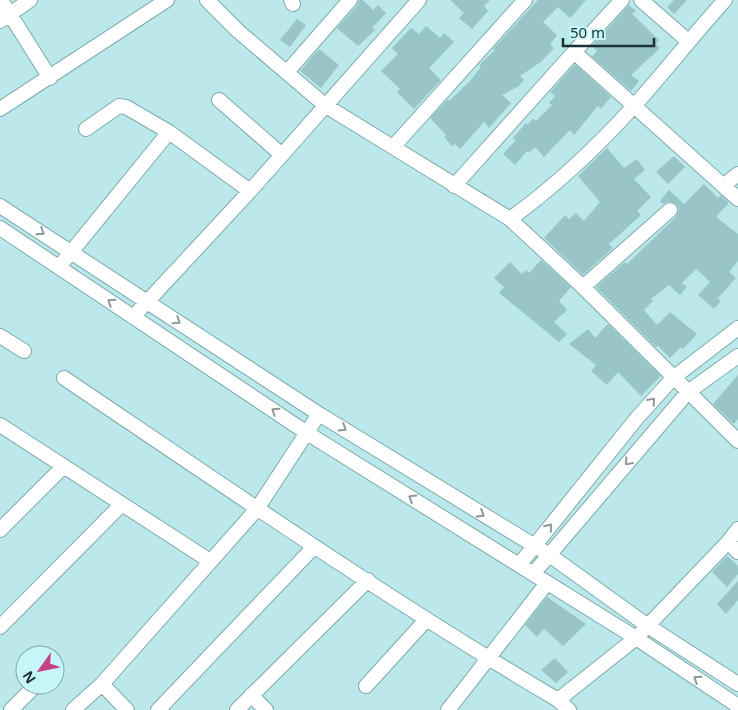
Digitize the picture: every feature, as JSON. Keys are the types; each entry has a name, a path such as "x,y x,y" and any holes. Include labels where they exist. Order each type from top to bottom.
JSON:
{"street":[{"path":"1,0 5,17 50,78"},
{"path":"5,17 30,0"},
{"path":"0,109 167,0"},
{"path":"207,0 231,25 326,106 510,219 582,287 738,441"},
{"path":"287,72 350,0"},
{"path":"133,317 250,191 418,0"},
{"path":"393,147 526,0"},
{"path":"454,186 622,0"},
{"path":"641,0 688,41"},
{"path":"510,219 545,194 633,107 725,0"},
{"path":"574,52 633,107 738,199"},
{"path":"219,100 282,155"},
{"path":"86,129 119,106 126,108 169,132 250,191"},
{"path":"59,268 169,132"},
{"path":"723,186 738,174"},
{"path":"0,206 319,414 548,554 648,626 738,684"},
{"path":"582,287 670,210"},
{"path":"0,228 307,433 636,638 738,706"},
{"path":"519,565 673,378 738,328"},
{"path":"0,336 24,351"},
{"path":"533,574 548,554 688,392 738,356"},
{"path":"64,378 256,509 368,580 426,620 558,700 569,710"},
{"path":"73,710 102,684 256,509 319,414"},
{"path":"0,425 210,561"},
{"path":"0,530 64,466"},
{"path":"2,620 122,504"},
{"path":"558,700 636,638 733,547 738,529"},
{"path":"158,710 314,547"},
{"path":"237,710 368,580"},
{"path":"448,710 547,583"},
{"path":"366,686 426,620"},
{"path":"102,684 127,710"},
{"path":"11,710 26,695"},
{"path":"251,695 266,710"}],"building":[{"path":"359,0 363,0 373,10 378,5 386,13 372,28 375,30 358,46 337,28 357,6"},
{"path":"450,0 490,0 484,6 488,11 472,29 459,18 464,13"},
{"path":"538,0 586,0 570,18 558,7 543,22 557,35 550,45 554,48 542,61 520,76 524,80 519,86 502,95 511,103 489,128 484,122 460,149 455,144 452,146 444,137 446,135 430,118 448,99 449,101 470,81 481,67 479,65 495,50 493,49"},
{"path":"674,0 687,0 674,14 667,7"},
{"path":"629,5 636,11 632,14 659,40 656,44 660,48 631,75 639,81 631,91 592,57 597,51 592,46"},
{"path":"297,19 306,25 290,47 280,40"},
{"path":"426,26 440,38 444,33 454,42 429,68 441,80 414,109 397,92 400,89 381,71 398,54 392,48 411,28 419,34"},
{"path":"319,49 339,65 321,88 300,71"},
{"path":"575,64 611,97 601,109 598,106 574,135 570,130 544,157 535,147 529,153 527,151 515,165 503,154 516,140 513,138 526,123 527,125 533,119 536,121 552,105 549,103 555,96 550,92"},
{"path":"607,148 624,168 637,159 645,170 634,179 651,197 637,211 641,215 609,244 613,248 583,275 544,238 565,215 569,219 576,213 584,221 600,202 578,176"},
{"path":"674,156 685,167 668,184 656,172"},
{"path":"704,184 718,198 721,195 729,203 716,217 738,234 738,261 729,272 736,278 718,298 721,301 714,309 698,295 710,282 696,269 682,283 687,287 680,295 669,285 651,299 653,301 644,310 657,325 670,312 697,334 683,349 681,347 670,358 658,346 656,347 596,287 625,262 627,264 677,216 679,209 676,204 669,201 663,204 660,201 669,190 684,204"},
{"path":"541,260 571,287 559,301 567,310 554,322 567,334 559,342 499,293 504,287 494,278 510,262 522,274 526,270 529,273"},
{"path":"608,324 661,376 641,396 618,372 607,385 591,371 596,365 569,344 588,329 595,338"},
{"path":"738,375 738,419 734,424 713,404"},
{"path":"727,556 738,566 738,574 727,587 712,572"},
{"path":"738,581 738,600 726,614 717,604"},
{"path":"547,597 586,624 563,646 544,629 537,637 525,625"},
{"path":"555,658 568,672 556,683 541,670"}]}
